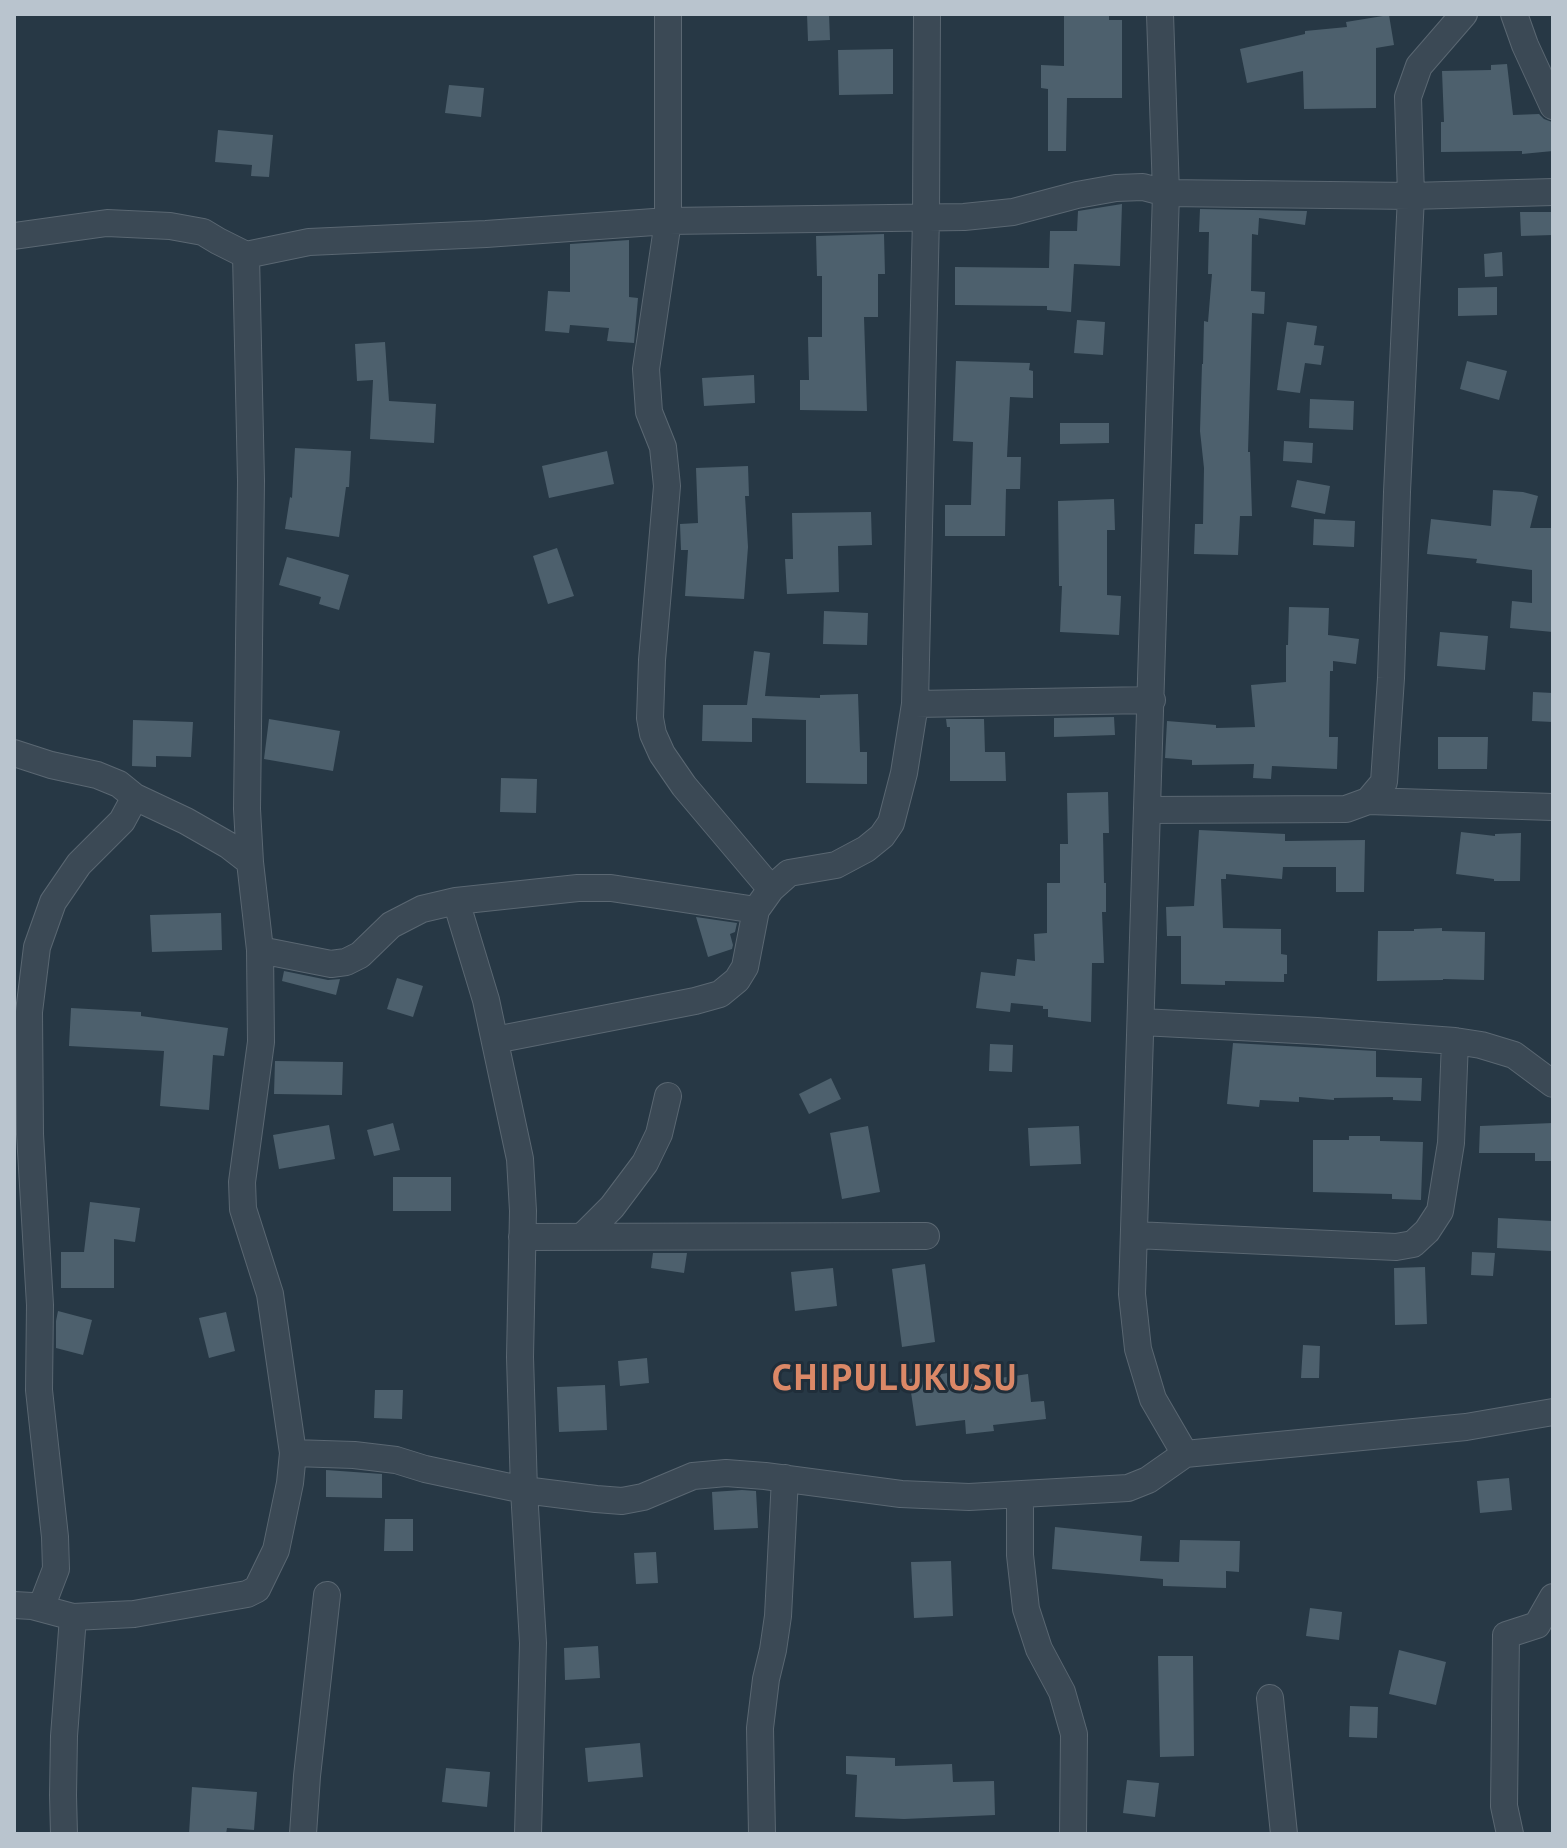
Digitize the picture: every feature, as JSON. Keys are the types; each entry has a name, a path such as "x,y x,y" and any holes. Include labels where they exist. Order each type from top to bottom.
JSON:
{"street":[{"path":"668,14 668,221 646,369 649,412 663,447 667,486 650,718 662,754 763,900"},
{"path":"495,1040 720,994 737,980 745,967 763,900 789,873 836,865 866,849 882,836 891,823 915,704 926,217 927,14"},
{"path":"1160,14 1166,193 1132,1294 1138,1349 1153,1399 1185,1454"},
{"path":"1368,801 1384,782 1391,678 1411,196 1408,97 1419,66 1464,14"},
{"path":"1514,14 1553,106"},
{"path":"14,236 107,223 170,226 203,232 246,255 309,242 668,221 964,217 1013,212 1116,188 1143,187 1166,193 1411,196 1553,192"},
{"path":"14,1605 41,1608 73,1617 134,1614 247,1594 257,1589 276,1550 290,1483 293,1453 270,1294 243,1209 242,1182 261,1042 260,950 247,809 251,481 246,255"},
{"path":"915,704 1152,700"},
{"path":"14,753 97,775 119,784 135,797 228,845 250,862"},
{"path":"41,1608 56,1569 39,1390 40,1305 30,1134 29,1012 37,947 53,902 79,864 122,821 135,797"},
{"path":"1148,810 1346,809 1368,801 1553,807"},
{"path":"260,950 331,964 346,962 360,955 391,925 422,909 456,901 578,888 763,900"},
{"path":"456,901 486,1000 520,1159 520,1357 533,1643 528,1834"},
{"path":"1141,1022 1455,1041 1514,1055 1553,1084"},
{"path":"1135,1235 1396,1247 1413,1244 1427,1231 1440,1211 1451,1143 1455,1041"},
{"path":"583,1236 612,1207 645,1163 659,1134 668,1096"},
{"path":"522,1237 926,1236"},
{"path":"293,1453 396,1460 524,1490 622,1501 643,1497 693,1476 726,1473 901,1494 969,1497 1128,1488 1148,1480 1185,1454 1466,1427 1553,1412"},
{"path":"762,1834 760,1728 778,1616 785,1478"},
{"path":"1020,1495 1020,1555 1026,1609 1039,1649 1062,1692 1074,1734 1073,1834"},
{"path":"303,1834 327,1595"},
{"path":"1510,1834 1504,1806 1506,1635 1537,1625 1553,1597"},
{"path":"64,1834 64,1736 73,1617"},
{"path":"1270,1698 1284,1834"}],"building":[{"path":"807,14 829,14 830,40 808,41"},
{"path":"1064,14 1109,14 1109,20 1122,20 1122,98 1067,98 1066,151 1048,151 1048,89 1041,88 1041,65 1064,66"},
{"path":"1389,15 1394,45 1376,48 1376,108 1304,109 1303,71 1247,83 1240,49 1305,34 1305,31 1347,27 1346,22"},
{"path":"893,49 893,94 839,95 838,50"},
{"path":"1507,64 1513,115 1539,114 1552,122 1553,151 1522,154 1522,151 1441,152 1441,122 1444,122 1442,71 1491,70 1491,65"},
{"path":"449,85 484,88 481,117 445,113"},
{"path":"218,130 273,135 269,177 251,176 252,165 215,162"},
{"path":"1122,204 1120,266 1074,264 1071,312 1047,310 1047,306 955,305 955,267 1049,268 1050,231 1077,231 1078,211"},
{"path":"1200,209 1307,211 1305,225 1259,218 1258,235 1252,234 1251,291 1265,292 1264,314 1252,313 1248,452 1252,516 1240,516 1238,555 1194,554 1195,524 1203,524 1204,468 1200,431 1202,364 1204,321 1208,322 1212,274 1208,274 1209,232 1199,232"},
{"path":"1520,212 1553,212 1553,235 1521,236"},
{"path":"884,234 885,274 878,274 878,317 864,317 867,411 800,410 800,380 809,380 808,337 822,337 822,276 817,276 816,236"},
{"path":"629,240 629,297 638,298 634,343 607,341 609,328 570,325 569,333 545,331 548,291 570,292 570,244"},
{"path":"1502,252 1503,276 1485,277 1484,254"},
{"path":"1497,287 1497,315 1458,316 1458,288"},
{"path":"1077,320 1105,322 1103,355 1074,353"},
{"path":"1287,322 1317,326 1314,345 1324,346 1321,365 1305,363 1300,393 1277,390"},
{"path":"385,342 389,401 436,404 434,443 370,439 373,380 357,381 355,344"},
{"path":"956,361 1030,363 1029,370 1033,371 1033,398 1010,397 1007,457 1021,457 1020,489 1006,489 1005,536 945,536 945,505 971,505 973,442 953,441"},
{"path":"1467,361 1507,371 1499,400 1460,389"},
{"path":"754,375 755,403 704,406 702,378"},
{"path":"1310,399 1354,401 1353,430 1309,428"},
{"path":"1060,423 1109,423 1109,443 1060,444"},
{"path":"1284,441 1313,443 1312,463 1283,461"},
{"path":"295,448 351,451 349,487 346,487 339,537 285,529 292,498"},
{"path":"607,451 614,484 549,498 542,466"},
{"path":"748,466 749,496 745,496 748,547 744,599 685,596 688,550 681,550 680,524 698,523 696,468"},
{"path":"1297,480 1330,486 1325,514 1291,507"},
{"path":"1493,490 1538,496 1530,528 1553,528 1553,632 1510,628 1512,601 1532,603 1532,570 1476,563 1477,559 1427,554 1431,519 1491,526"},
{"path":"1114,499 1115,530 1107,530 1107,595 1121,596 1119,635 1060,632 1062,586 1059,586 1058,501"},
{"path":"871,512 872,545 838,546 839,592 787,594 785,559 793,559 792,513"},
{"path":"1314,519 1355,521 1354,547 1313,545"},
{"path":"557,548 574,596 548,604 533,556"},
{"path":"287,557 349,575 339,610 319,604 321,597 279,585"},
{"path":"1289,607 1329,608 1328,635 1359,639 1356,664 1333,661 1333,671 1330,671 1329,737 1338,737 1337,769 1272,766 1271,779 1253,778 1254,764 1192,765 1192,760 1165,758 1167,721 1216,725 1216,728 1255,727 1251,685 1286,682"},
{"path":"824,611 868,613 867,645 823,644"},
{"path":"1440,632 1488,636 1485,670 1437,666"},
{"path":"754,651 770,653 765,696 820,698 820,695 858,694 860,752 867,752 867,784 806,783 806,720 752,718 752,742 702,741 703,705 747,705"},
{"path":"1533,692 1553,693 1553,722 1532,721"},
{"path":"1114,717 1115,735 1054,737 1054,718"},
{"path":"269,719 340,731 333,771 264,759"},
{"path":"946,719 984,719 985,752 1005,752 1006,781 950,781 950,727 947,727"},
{"path":"133,720 193,722 191,757 156,756 156,767 132,766"},
{"path":"1438,737 1488,737 1487,769 1438,769"},
{"path":"501,778 537,779 536,813 500,812"},
{"path":"1108,792 1109,833 1103,833 1106,883 1106,912 1102,912 1104,963 1092,963 1091,1022 1048,1017 1048,1009 1043,1009 1043,1006 1011,1003 1010,1012 976,1008 981,972 1015,976 1017,959 1035,961 1034,934 1047,933 1047,883 1060,883 1060,844 1068,844 1067,793"},
{"path":"1199,830 1285,834 1285,841 1365,840 1364,892 1336,892 1336,867 1283,867 1282,879 1226,874 1226,879 1221,879 1223,928 1281,929 1281,954 1287,955 1284,982 1181,984 1181,936 1167,936 1166,907 1194,906"},
{"path":"1461,832 1495,836 1521,833 1520,881 1494,881 1456,874"},
{"path":"221,913 222,950 152,952 150,915"},
{"path":"696,917 737,923 735,932 730,934 732,949 708,957"},
{"path":"1442,928 1442,931 1485,932 1484,980 1377,981 1378,931"},
{"path":"284,971 328,980 340,979 336,995 282,981"},
{"path":"397,978 423,986 413,1017 387,1009"},
{"path":"71,1008 141,1012 141,1016 228,1028 224,1056 213,1055 209,1110 160,1106 164,1051 69,1046"},
{"path":"1233,1043 1376,1051 1376,1077 1422,1078 1421,1101 1393,1100 1393,1097 1334,1100 1299,1097 1299,1102 1260,1100 1259,1107 1227,1104"},
{"path":"990,1044 1013,1045 1012,1072 989,1071"},
{"path":"275,1061 343,1062 342,1095 274,1094"},
{"path":"831,1078 841,1099 809,1114 799,1094"},
{"path":"393,1123 400,1150 374,1156 367,1130"},
{"path":"1553,1123 1553,1161 1535,1161 1535,1153 1479,1153 1480,1126"},
{"path":"329,1125 335,1159 279,1169 273,1135"},
{"path":"868,1126 880,1192 842,1199 830,1133"},
{"path":"1079,1126 1081,1164 1030,1166 1028,1128"},
{"path":"1349,1136 1380,1136 1380,1141 1423,1142 1421,1200 1392,1199 1392,1194 1313,1192 1313,1140 1349,1140"},
{"path":"393,1177 451,1177 451,1211 393,1211"},
{"path":"90,1202 140,1208 135,1242 114,1239 114,1288 61,1288 61,1252 84,1252"},
{"path":"1498,1218 1552,1221 1551,1251 1497,1248"},
{"path":"1472,1252 1495,1253 1493,1276 1471,1275"},
{"path":"653,1253 687,1253 684,1273 651,1268"},
{"path":"925,1264 935,1342 902,1347 892,1269"},
{"path":"1425,1267 1427,1324 1395,1325 1394,1268"},
{"path":"833,1268 837,1306 795,1311 791,1272"},
{"path":"58,1311 92,1320 83,1355 56,1348"},
{"path":"226,1312 235,1351 209,1358 199,1318"},
{"path":"1303,1345 1320,1346 1319,1378 1301,1378"},
{"path":"647,1358 649,1383 620,1386 618,1361"},
{"path":"948,1373 949,1386 1000,1382 1000,1378 1028,1374 1031,1402 1044,1401 1046,1419 993,1425 994,1431 966,1434 965,1420 916,1426 909,1379"},
{"path":"605,1385 607,1430 559,1432 557,1387"},
{"path":"375,1390 403,1390 402,1419 374,1418"},
{"path":"326,1470 382,1474 382,1498 326,1497"},
{"path":"1509,1478 1512,1510 1480,1513 1477,1481"},
{"path":"756,1491 758,1528 714,1530 712,1492"},
{"path":"385,1519 413,1519 413,1551 384,1551"},
{"path":"1055,1527 1142,1536 1140,1561 1179,1562 1180,1540 1240,1541 1239,1572 1226,1571 1226,1588 1163,1586 1163,1579 1052,1569"},
{"path":"656,1552 658,1583 636,1584 634,1553"},
{"path":"951,1561 953,1616 914,1618 911,1562"},
{"path":"1310,1608 1342,1612 1339,1640 1306,1636"},
{"path":"598,1646 600,1678 565,1680 564,1648"},
{"path":"1399,1650 1446,1662 1436,1705 1389,1694"},
{"path":"1158,1656 1193,1656 1194,1756 1160,1757"},
{"path":"1350,1706 1378,1707 1377,1738 1349,1737"},
{"path":"640,1743 643,1777 588,1782 585,1748"},
{"path":"846,1756 895,1758 895,1766 952,1764 953,1782 994,1781 995,1815 904,1819 855,1817 857,1775 846,1774"},
{"path":"446,1768 490,1772 487,1807 442,1802"},
{"path":"1127,1780 1159,1783 1155,1817 1123,1813"},
{"path":"192,1787 257,1792 254,1830 227,1828 226,1834 189,1834"}],"district":[{"name":"CHIPULUKUSU","path":"895,1380"}]}
